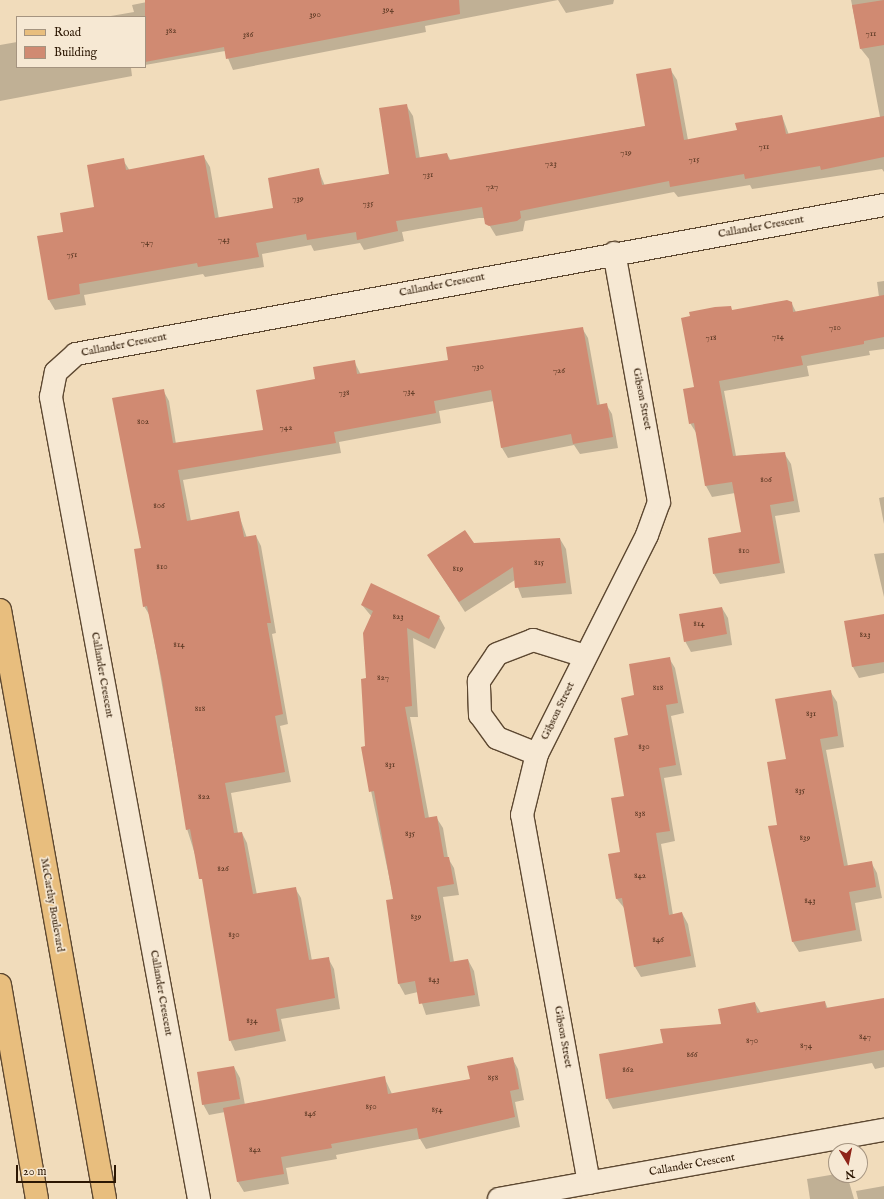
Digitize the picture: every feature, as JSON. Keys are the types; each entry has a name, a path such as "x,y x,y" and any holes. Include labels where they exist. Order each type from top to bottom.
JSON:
{"main road":[{"name":"McCarthy Boulevard","path":"0,610 105,1199"},
{"path":"0,985 37,1199"}],"street":[{"name":"Callander Crescent","path":"199,1199 51,397 56,372 76,354 614,253 884,205"},
{"name":"Gibson Street","path":"589,1183 522,816 537,754 647,535 659,502 614,253"},
{"path":"537,754 497,738 480,715 479,681 496,654 533,640 585,656"},
{"name":"Callander Crescent","path":"499,1199 884,1130"}],"building":[{"path":"145,0 459,0 460,14 226,59 224,47 146,62"},
{"path":"884,0 884,45 860,49 852,5"},
{"path":"671,68 684,140 737,130 735,123 782,115 786,134 884,116 884,157 821,170 820,166 745,179 744,174 670,187 669,181 520,211 521,218 517,221 489,226 485,224 482,207 396,221 398,231 357,240 356,232 307,240 306,234 256,243 259,257 198,267 197,263 79,284 80,294 48,300 37,236 63,232 60,213 94,207 87,165 124,158 126,170 204,155 215,218 273,208 268,178 319,168 322,185 389,174 379,108 407,104 416,158 447,153 449,160 645,126 636,74"},
{"path":"884,295 884,337 864,341 864,344 801,356 803,365 719,381 733,456 785,452 794,501 770,505 780,563 713,574 708,538 741,532 732,482 705,486 694,423 689,424 683,389 694,387 681,318 690,316 689,312 715,307 731,306 732,310 787,300 792,302 793,312"},
{"path":"583,327 597,405 607,403 613,437 573,444 571,434 501,448 491,390 434,401 436,413 334,432 336,443 178,470 187,521 239,511 244,537 256,535 271,623 267,623 283,714 275,716 285,772 225,783 234,833 242,832 253,894 296,887 309,960 329,957 335,998 276,1009 280,1031 229,1041 202,879 199,879 190,829 186,830 162,680 147,606 143,607 134,549 141,548 112,398 164,389 173,443 263,430 256,390 315,379 313,367 355,360 357,374 448,360 446,347"},
{"path":"465,530 474,543 560,538 566,583 515,588 513,567 459,602 427,555"},
{"path":"371,583 440,616 429,639 407,628 412,706 405,707 425,818 437,816 444,857 449,857 454,884 437,887 450,962 468,959 475,995 419,1004 415,981 398,984 386,900 393,899 374,791 369,792 361,747 365,746 361,679 366,678 363,633 373,611 361,605"},
{"path":"722,607 727,634 684,642 679,614"},
{"path":"884,614 884,662 852,667 844,621"},
{"path":"670,657 678,703 666,705 676,765 659,768 670,831 656,833 669,915 682,912 691,956 634,967 622,898 616,899 608,854 620,852 611,798 624,796 614,738 628,735 621,698 634,695 629,664"},
{"path":"831,690 838,736 820,739 844,866 872,861 876,887 849,892 856,930 792,942 768,826 777,825 767,762 786,759 775,699"},
{"path":"884,998 884,1050 606,1099 599,1054 663,1043 660,1029 721,1024 718,1009 755,1002 757,1013 825,1001 826,1008"},
{"path":"513,1057 519,1089 510,1091 515,1117 419,1139 417,1128 331,1144 332,1148 281,1157 284,1174 237,1182 223,1108 385,1076 388,1094 470,1079 467,1066"},
{"path":"234,1066 240,1099 202,1105 197,1072"}]}
